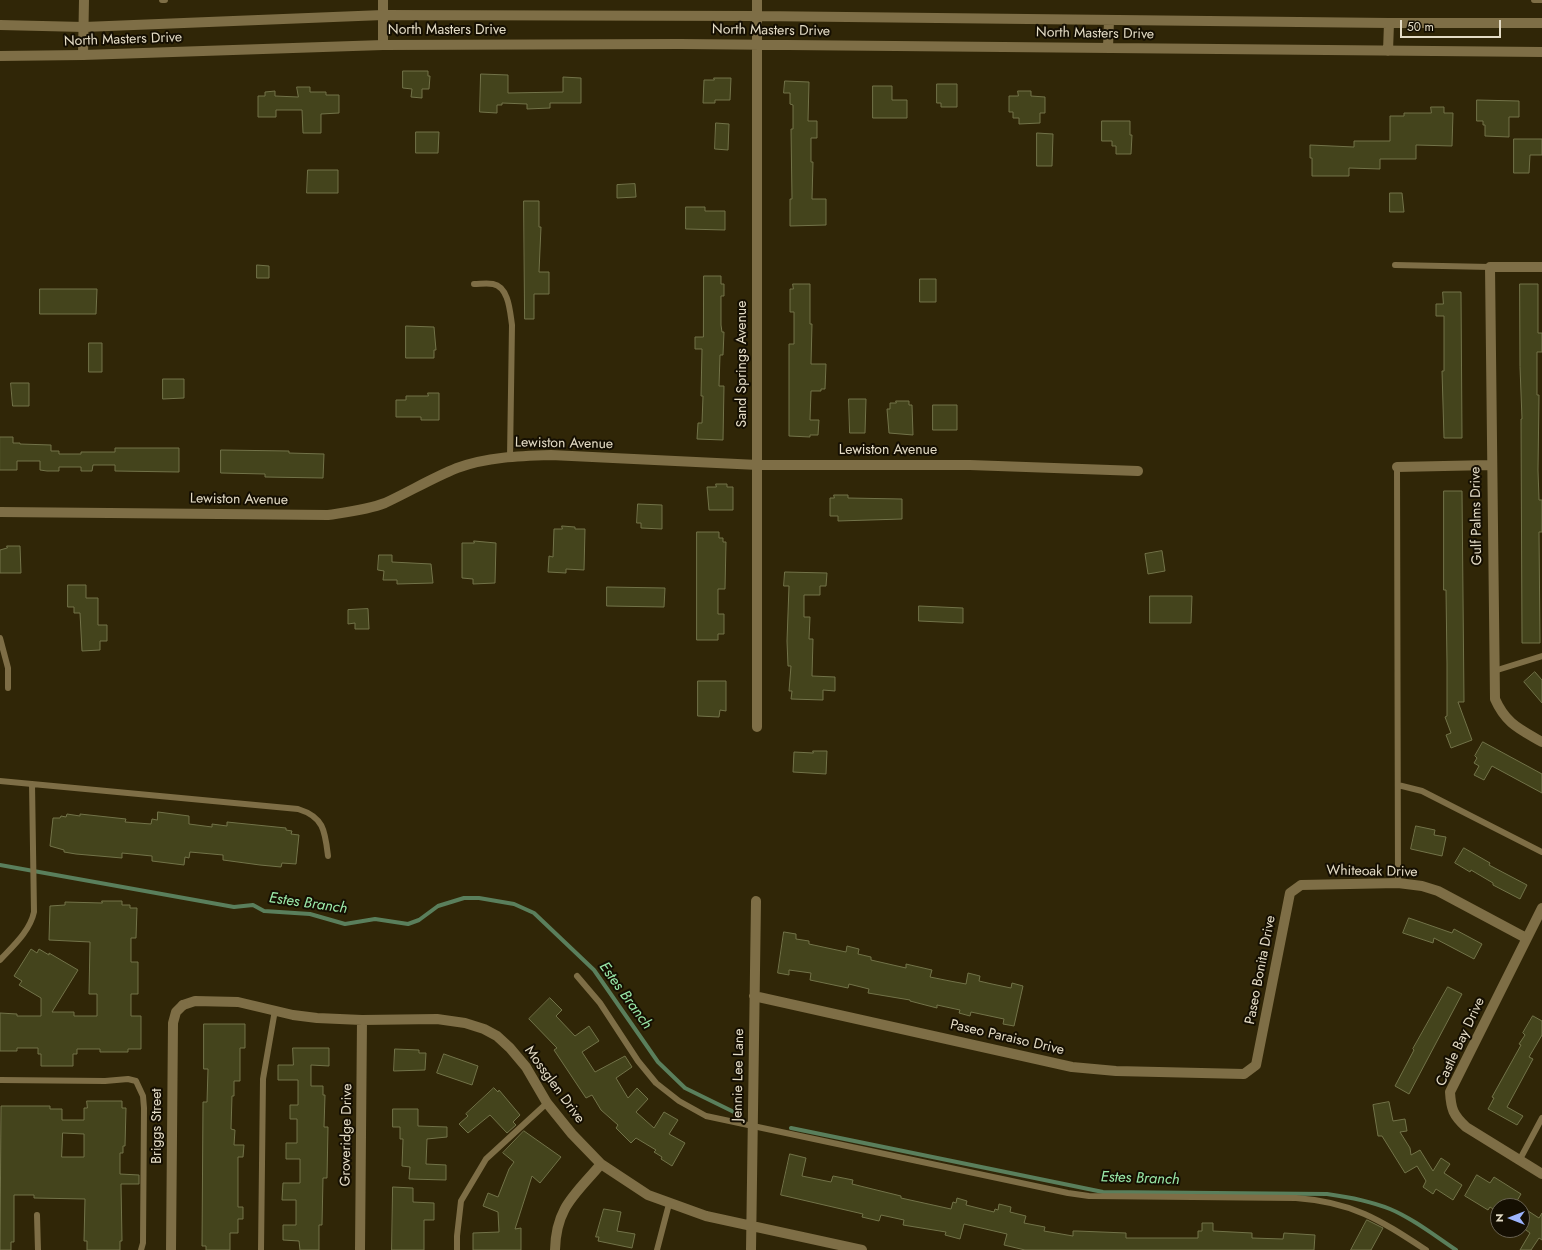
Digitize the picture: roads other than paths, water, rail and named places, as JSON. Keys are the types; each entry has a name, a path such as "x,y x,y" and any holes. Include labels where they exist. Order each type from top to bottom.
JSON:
{"street":[{"path":"83,55 84,0"},
{"path":"383,0 383,45"},
{"name":"Sand Springs Avenue","path":"757,0 757,727"},
{"name":"North Masters Drive","path":"0,25 84,27 383,15 757,16 1389,23 1542,23"},
{"path":"1108,48 1109,20"},
{"path":"1388,51 1389,23"},
{"name":"North Masters Drive","path":"0,56 83,55 383,45 756,44 1542,52"},
{"path":"1490,267 1542,268"},
{"name":"Gulf Palms Drive","path":"1490,267 1491,465 1495,699 1506,719 1516,727 1542,742"},
{"name":"Lewiston Avenue","path":"0,512 328,515 356,511 384,503 457,468 478,462 510,457 551,455 758,466 970,465 1138,471"},
{"path":"1397,467 1491,465"},
{"name":"Whiteoak Drive","path":"1301,885 1398,883 1422,886 1438,891 1526,938"},
{"name":"Paseo Bonita Drive","path":"1256,1065 1290,893 1301,885"},
{"name":"Jennie Lee Lane","path":"751,1250 756,900"},
{"name":"Castle Bay Drive","path":"1542,908 1450,1092 1451,1105 1456,1118 1466,1127 1542,1174"},
{"name":"Paseo Paraiso Drive","path":"754,996 1072,1067 1116,1071 1244,1074 1256,1065"},
{"name":"Mossglen Drive","path":"183,1005 195,1001 238,1002 317,1018 362,1020 436,1019 465,1023 484,1029 497,1036 510,1048 526,1067 548,1103 572,1134 601,1164 648,1196 706,1216 862,1250"},
{"name":"Briggs Street","path":"171,1250 173,1023 176,1012 183,1005"},
{"name":"Groveridge Drive","path":"360,1250 362,1020"},
{"path":"554,1250 555,1235 559,1218 565,1207 601,1164"}],"lane":[{"path":"1534,0 1542,0"},
{"path":"1395,265 1490,267"},
{"path":"474,284 495,284 502,290 510,306 512,325 510,457"},
{"path":"1397,467 1398,883"},
{"path":"0,638 8,668 8,688"},
{"path":"1494,671 1542,656"},
{"path":"0,781 298,809 312,813 318,820 325,834 328,856"},
{"path":"0,960 22,937 32,919 34,860 32,784"},
{"path":"1398,785 1422,791 1542,852"},
{"path":"577,976 600,1003 638,1061 656,1084 679,1101 706,1116 752,1127 1089,1196 1296,1198 1329,1202 1360,1211 1388,1225 1426,1250"},
{"path":"261,1250 263,1079 275,1010"},
{"path":"0,1080 104,1081 128,1079 136,1081 143,1096 144,1108 143,1243 141,1250"},
{"path":"457,1250 461,1201 486,1159 548,1103"},
{"path":"1520,1161 1542,1118"},
{"path":"657,1250 669,1204"},
{"path":"37,1215 38,1250"}],"waterway":[{"name":"Estes Branch","path":"0,865 234,907 253,905 264,911 310,914 345,924 375,919 408,924 419,920 438,906 464,898 479,898 514,904 534,913 594,970 658,1062 685,1088 738,1114"},
{"name":"Estes Branch","path":"791,1128 1103,1192 1327,1194 1343,1196 1375,1204 1399,1213 1456,1250"}]}
